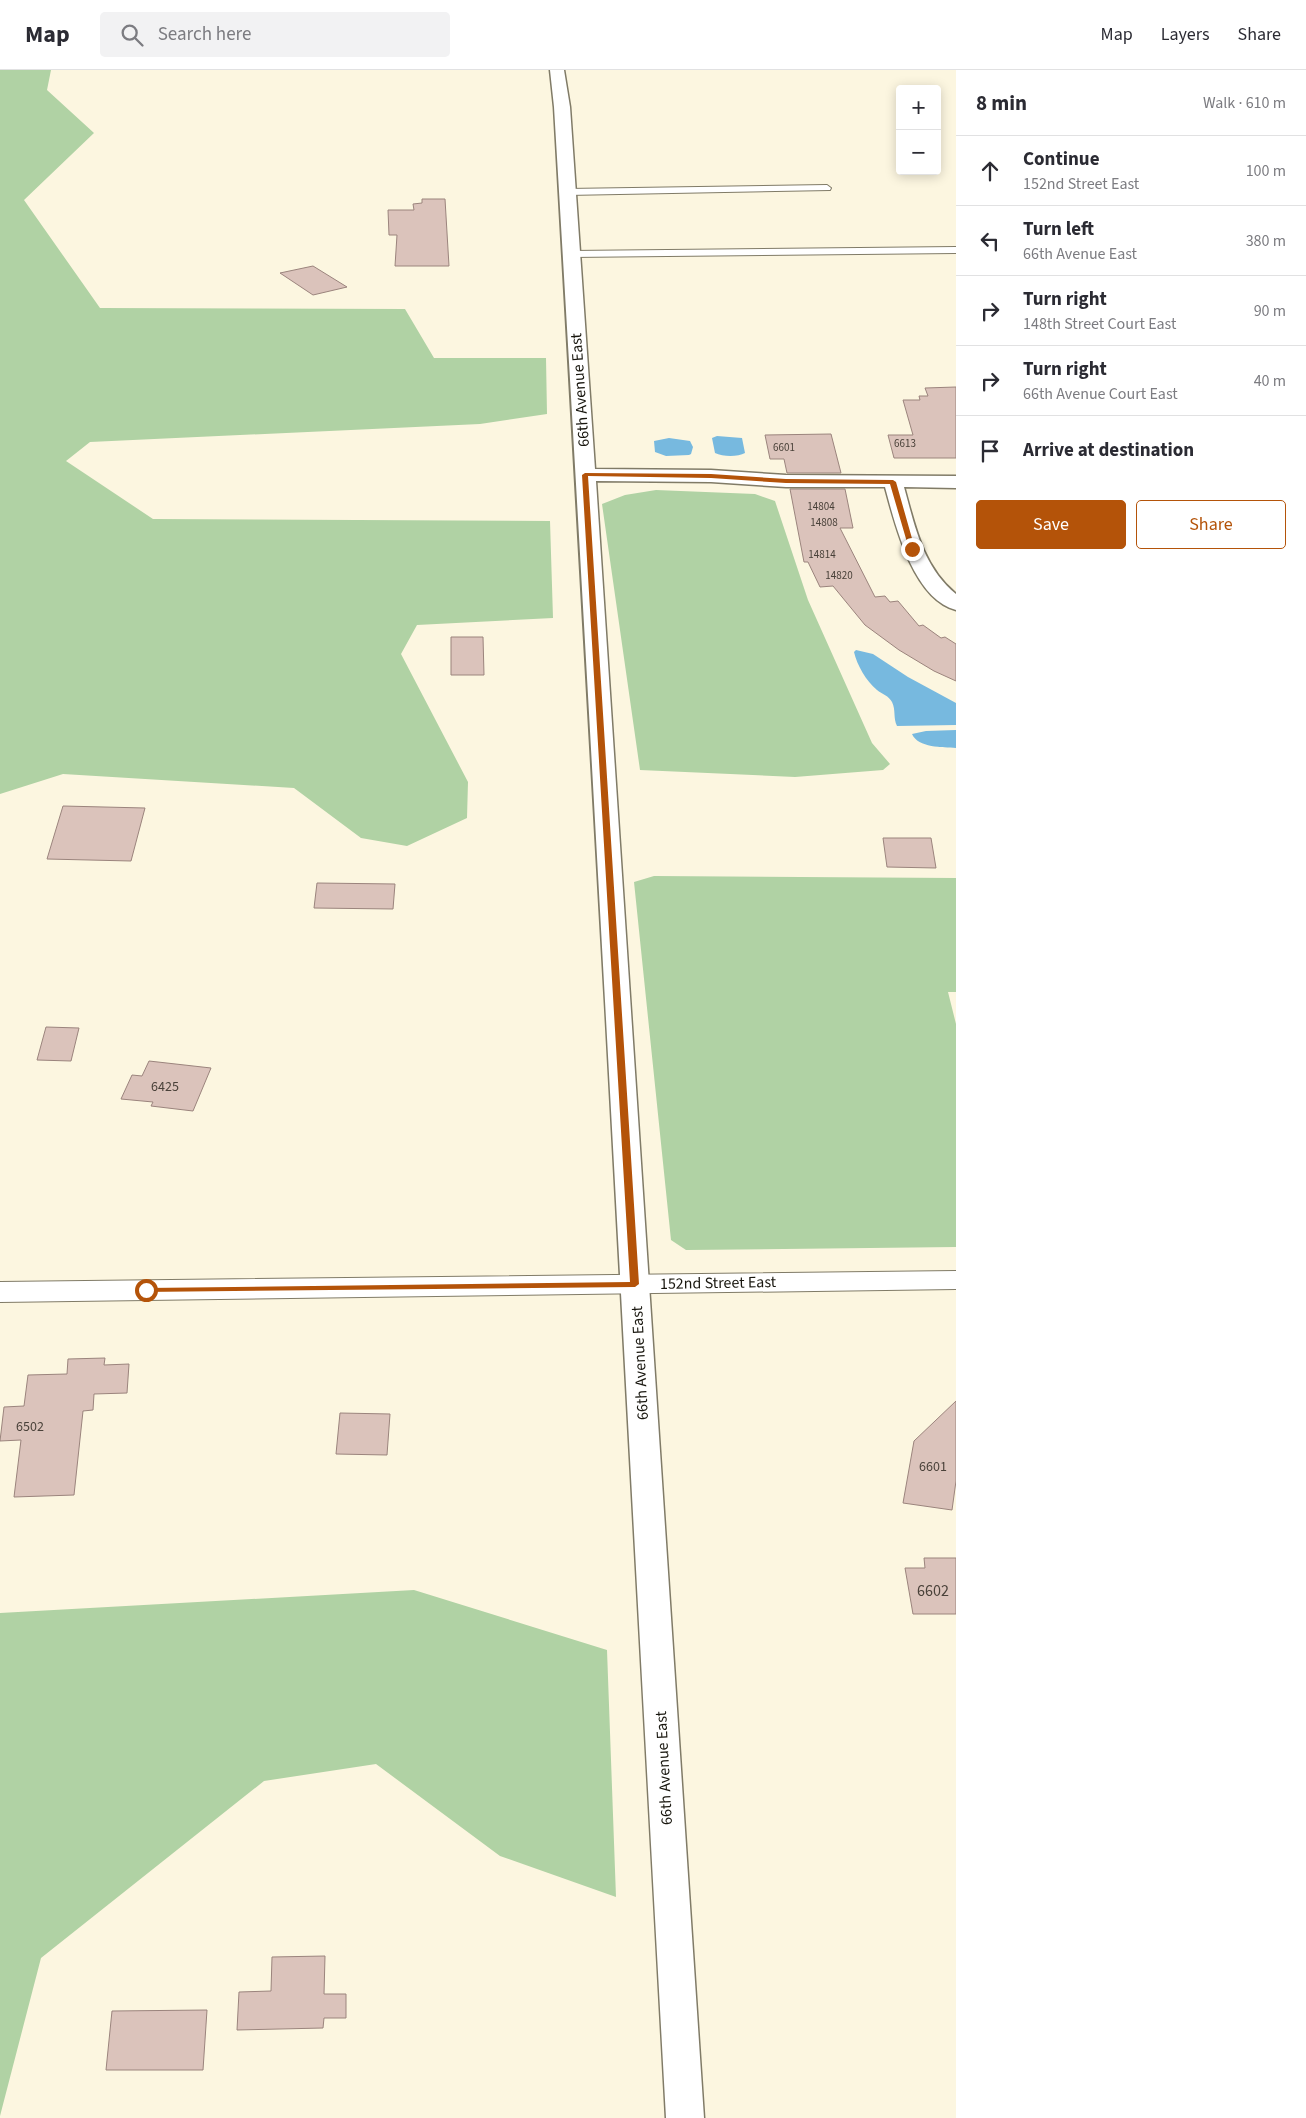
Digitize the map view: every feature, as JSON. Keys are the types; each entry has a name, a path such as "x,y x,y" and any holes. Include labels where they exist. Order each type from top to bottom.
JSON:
{"street":[{"name":"66th Avenue East","path":"557,70 562,107 685,2118"},
{"path":"585,475 711,476 786,481 956,482"},
{"path":"893,482 918,564 934,585 956,604"},
{"name":"152nd Street East","path":"0,1292 956,1280"}],"lane":[{"path":"567,192 827,188"},
{"path":"571,254 956,250"}],"green space":[{"path":"0,70 51,70 47,90 94,133 24,200 100,308 405,309 434,358 546,358 547,414 480,424 90,442 66,461 153,519 550,521 553,618 417,625 401,654 468,782 467,818 407,846 361,838 294,788 63,774 0,794"},
{"path":"656,490 755,494 775,501 808,600 872,743 890,764 883,770 795,777 640,770 602,504 625,495"},
{"path":"654,876 956,878 956,992 948,992 956,1024 956,1247 686,1250 671,1240 634,882"},
{"path":"414,1590 607,1650 616,1897 500,1856 376,1764 264,1781 41,1958 0,2116 0,1613"}],"water":[{"path":"717,436 742,438 745,453 730,456 715,453 712,438"},
{"path":"669,438 690,441 693,447 691,454 666,456 655,452 654,441"},
{"path":"856,650 873,654 908,677 956,703 956,725 897,726 891,700 873,686 866,677 855,657 854,652"},
{"path":"956,730 956,748 925,744 915,739 912,734 926,731"}],"building":[{"path":"422,199 445,199 449,266 395,266 397,235 389,235 388,210 414,210 413,204 422,203"},
{"path":"313,266 347,287 313,295 280,273"},
{"path":"956,387 956,458 894,458 888,435 913,435 903,400 920,400 919,396 928,396 925,388"},
{"path":"831,434 841,473 787,473 784,459 770,459 765,435"},
{"path":"790,489 845,489 853,528 840,528 875,597 885,596 890,602 898,601 919,626 923,625 941,638 945,637 956,644 956,681 934,671 899,650 865,625 833,586 820,587 808,562 804,562"},
{"path":"451,637 483,637 484,675 451,675"},
{"path":"63,806 145,808 131,861 47,859"},
{"path":"883,838 931,838 936,868 887,867"},
{"path":"317,883 395,884 393,909 314,908"},
{"path":"46,1027 79,1028 71,1061 37,1060"},
{"path":"149,1061 211,1068 193,1111 151,1106 153,1102 121,1099 132,1075 142,1076"},
{"path":"105,1358 104,1365 129,1364 127,1393 94,1394 93,1410 83,1411 74,1495 14,1497 21,1440 0,1441 4,1407 24,1406 28,1375 67,1374 68,1359"},
{"path":"956,1401 956,1481 952,1510 903,1503 914,1441"},
{"path":"340,1413 390,1414 387,1455 336,1454"},
{"path":"924,1558 956,1558 956,1614 913,1614 905,1568 925,1568"},
{"path":"325,1956 324,1994 346,1994 346,2018 324,2018 323,2028 237,2030 239,1992 271,1991 272,1957"},
{"path":"207,2010 203,2070 106,2070 112,2011"}],"route":[{"path":"146,1290 635,1284 585,475 711,476 751,480 893,482 912,549"}]}
